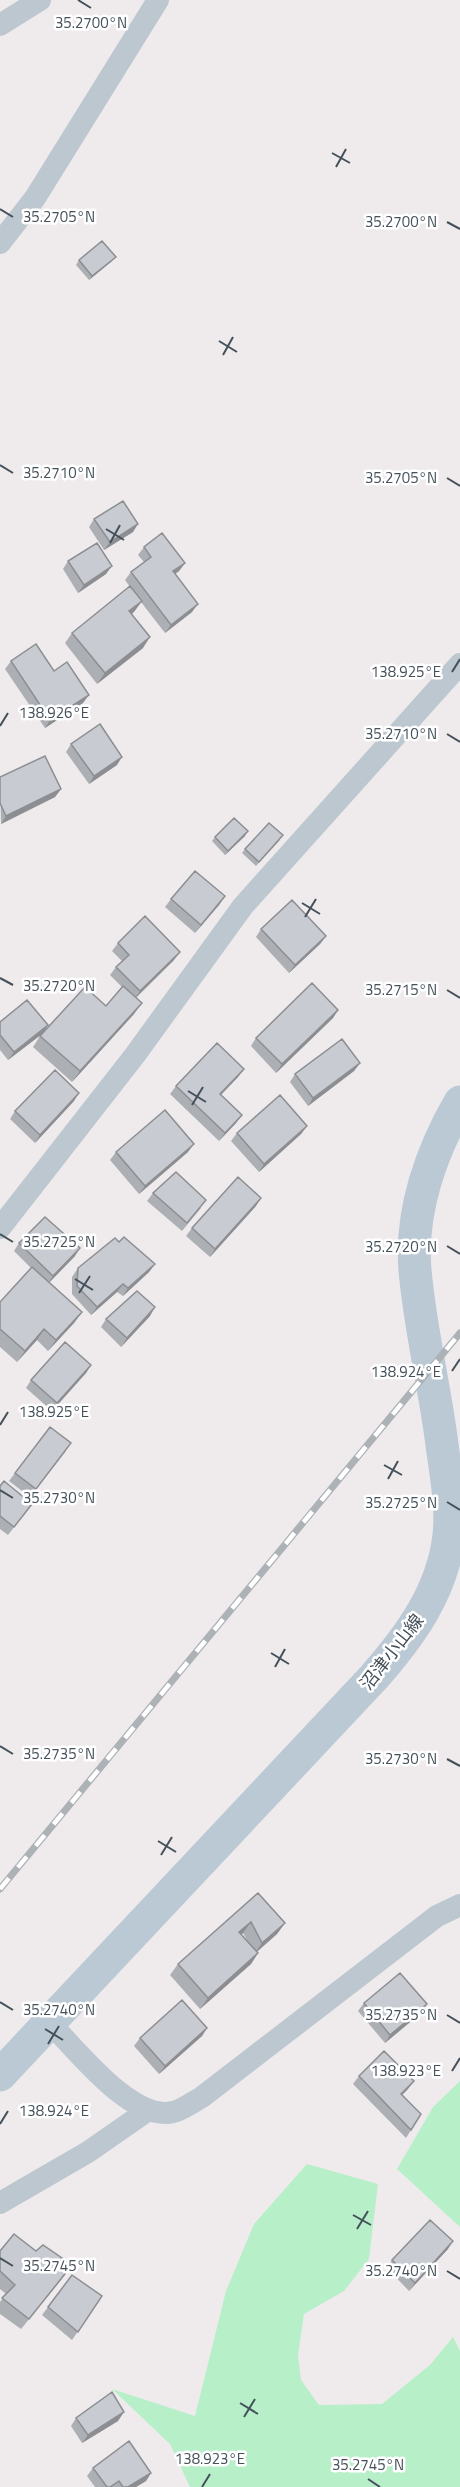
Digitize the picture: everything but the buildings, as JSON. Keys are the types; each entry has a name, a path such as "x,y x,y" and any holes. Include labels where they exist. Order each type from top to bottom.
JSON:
{"main road":[{"name":"沼津小山線","path":"0,2075 374,1677 413,1629 430,1601 449,1535 448,1489 415,1269 417,1217 426,1174 460,1102"}],"street":[{"path":"0,25 40,0"},
{"path":"0,243 35,198 158,0"},
{"path":"0,1228 135,1055 243,906 460,664"},
{"path":"50,2023 116,2090 147,2111 172,2112 202,2097 437,1916 460,1905"},
{"path":"0,2203 88,2152 147,2111"}],"green space":[{"path":"460,2081 460,2227 397,2169 433,2107"},
{"path":"307,2164 378,2184 369,2259 344,2291 304,2314 298,2355 301,2380 319,2405 382,2404 430,2365 453,2337 460,2351 460,2487 190,2487 170,2444 112,2389 195,2416 226,2291 254,2224"}],"railway":[{"path":"0,1889 460,1333"}]}
